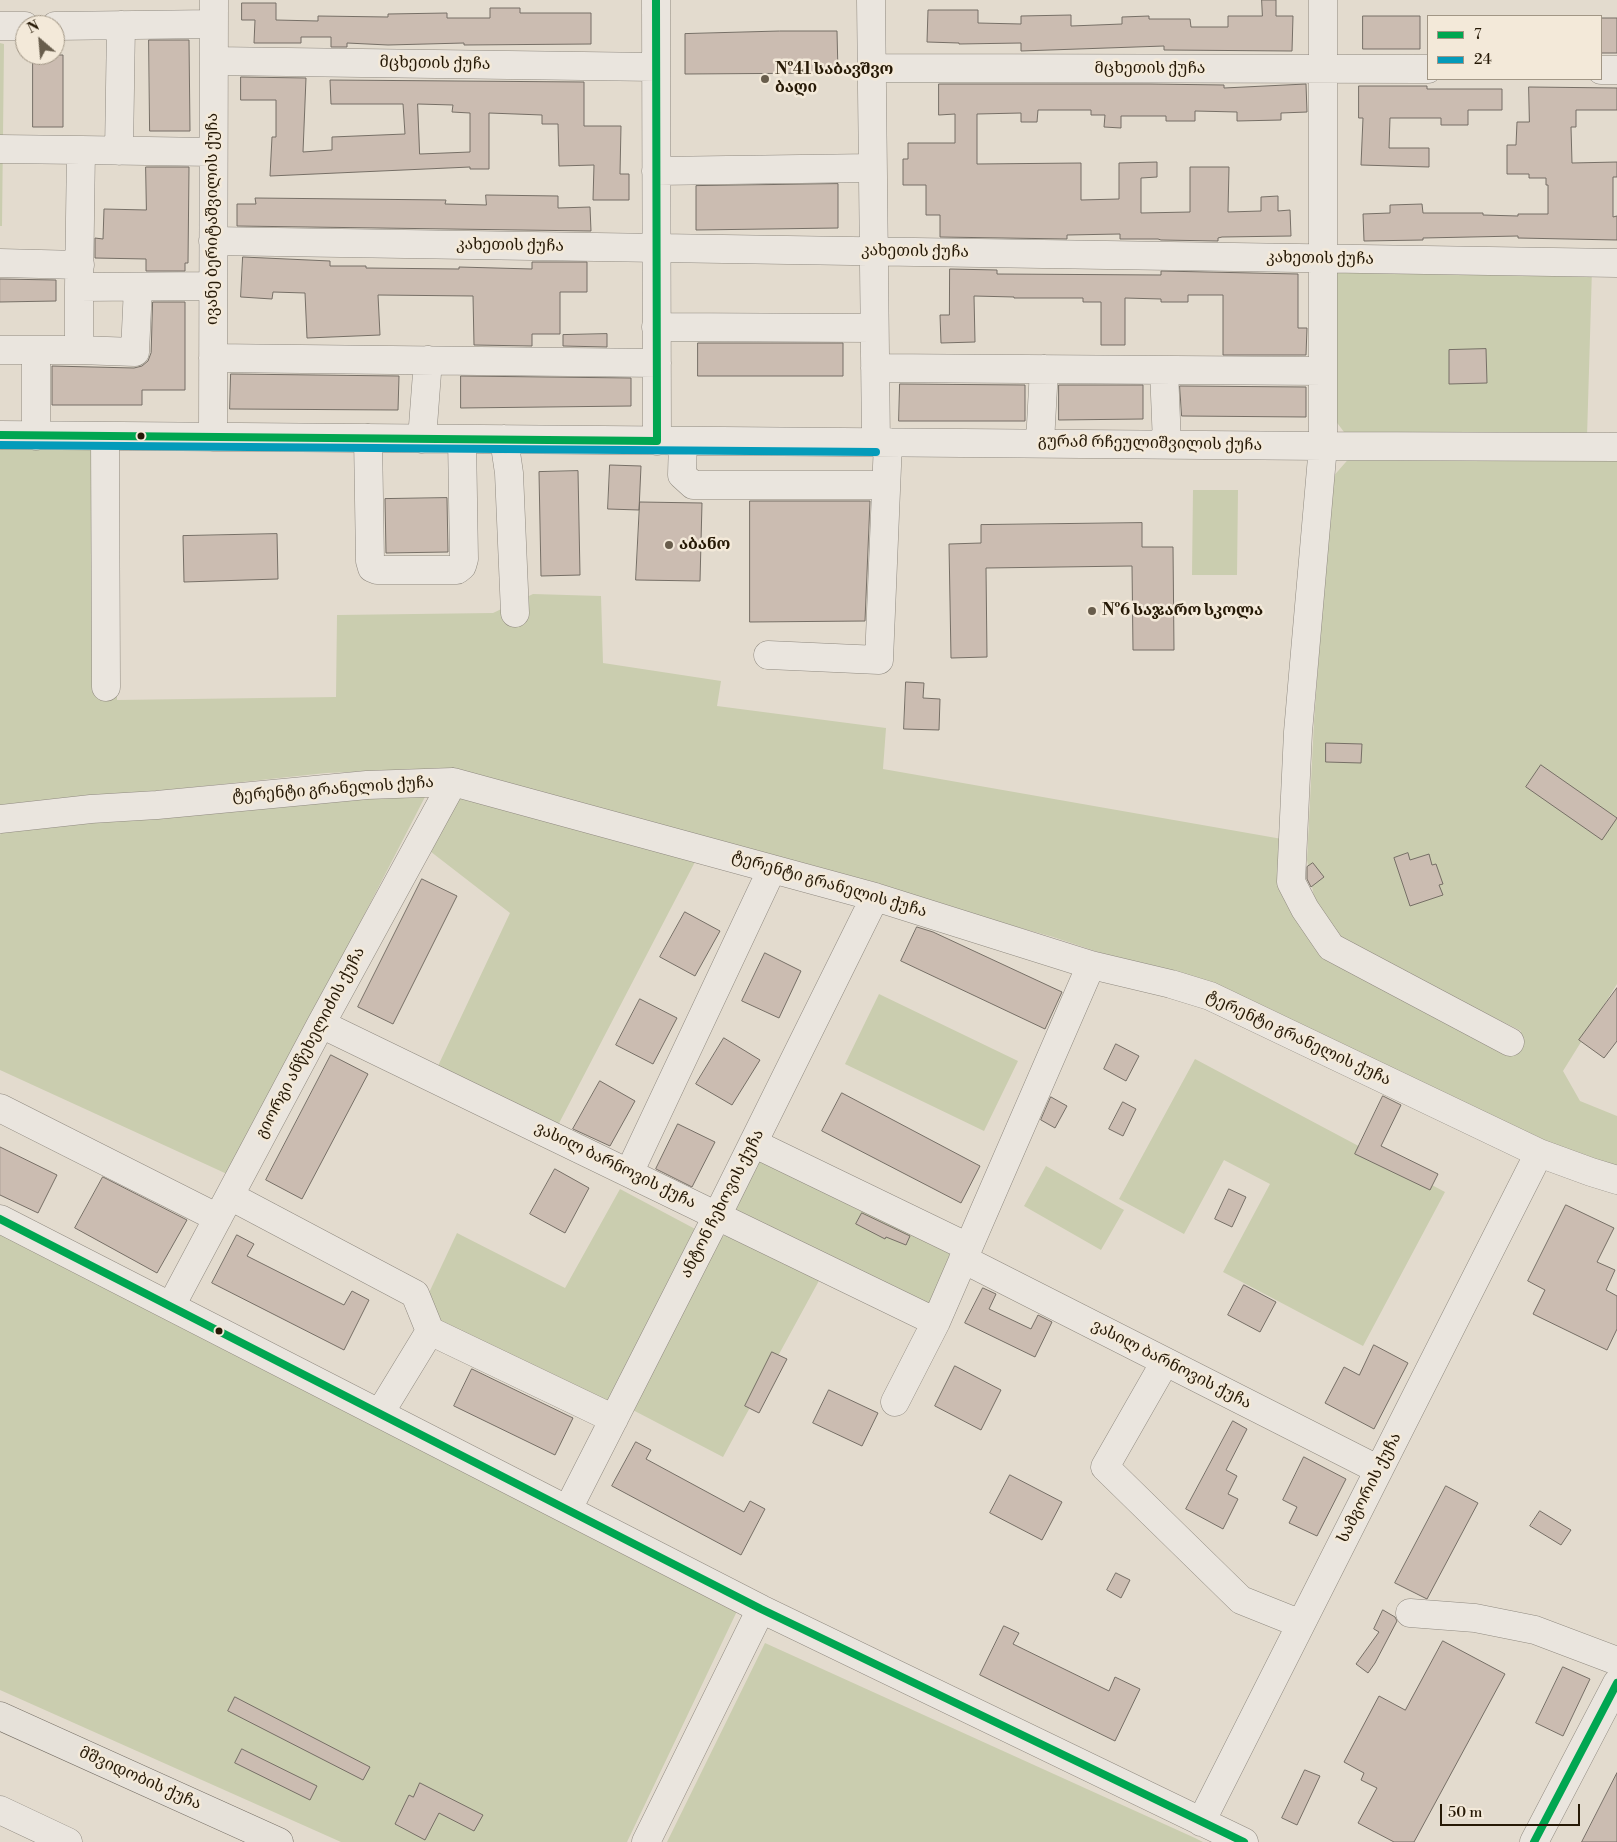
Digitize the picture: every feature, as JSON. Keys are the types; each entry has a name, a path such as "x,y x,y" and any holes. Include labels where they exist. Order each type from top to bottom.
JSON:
{"main road":[{"name":"მშვიდობის ქუჩა","path":"0,1716 279,1842"}],"street":[{"path":"656,0 657,363 670,441 682,475 693,485 885,485"},
{"path":"768,655 879,660 885,485 875,368 875,252 870,0"},
{"path":"1323,0 1323,446 1298,732 1291,882 1304,909 1331,947 1510,1042"},
{"path":"65,26 121,25 214,12"},
{"name":"ივანე ბერიტაშვილის ქუჩა","path":"213,437 214,12"},
{"path":"119,151 121,25"},
{"path":"0,26 15,26"},
{"name":"მცხეთის ქუჩა","path":"214,61 656,67"},
{"name":"მცხეთის ქუჩა","path":"872,68 1427,70"},
{"path":"1602,70 1617,70"},
{"path":"0,149 214,152"},
{"path":"79,350 82,150"},
{"path":"656,171 872,168"},
{"name":"კახეთის ქუჩა","path":"213,241 1617,263"},
{"path":"0,262 138,287 213,286"},
{"path":"0,350 135,352 138,287"},
{"path":"656,327 874,328"},
{"path":"36,350 36,436"},
{"path":"213,358 657,363"},
{"path":"422,439 428,360"},
{"path":"875,368 1323,371"},
{"path":"1040,443 1044,369"},
{"path":"1164,370 1167,444"},
{"name":"გურამ რჩეულიშვილის ქუჩა","path":"0,435 213,437 368,445 422,439 462,445 504,439 1617,447"},
{"path":"105,436 106,687"},
{"path":"504,439 509,473 516,613"},
{"path":"368,445 462,445 464,563 457,570 377,570 372,568 370,561 368,445"},
{"name":"ტერენტი გრანელის ქუჩა","path":"0,820 92,809 367,785 453,782 875,897 1091,965 1171,984 1210,996 1539,1153 1617,1180"},
{"name":"გიორგი ანწეხელიძის ქუჩა","path":"171,1306 321,1024 453,782"},
{"path":"629,1173 772,869"},
{"name":"ანტონ ჩეხოვის ქუჩა","path":"568,1509 754,1143 875,897"},
{"path":"895,1402 936,1322 1091,965"},
{"name":"ვასილ ბარნოვის ქუჩა","path":"321,1024 936,1322"},
{"path":"0,1109 224,1207 415,1294 430,1331 614,1419"},
{"name":"ვასილ ბარნოვის ქუჩა","path":"754,1143 966,1253 1165,1362 1379,1470"},
{"name":"სამგორის ქუჩა","path":"1201,1822 1539,1153"},
{"path":"0,1219 762,1609 1244,1842"},
{"path":"380,1413 430,1331"},
{"path":"1165,1362 1105,1467 1241,1600 1301,1624"},
{"path":"646,1842 762,1609"},
{"path":"1410,1613 1475,1618 1535,1630 1617,1661"},
{"path":"1534,1842 1617,1683"},
{"path":"0,1810 68,1842"}],"green space":[{"path":"0,43 4,44 2,226 0,226"},
{"path":"1344,265 1592,269 1587,437 1344,432 1335,420 1334,274"},
{"path":"0,446 91,450 115,462 117,700 336,697 337,615 493,613 533,594 601,596 603,663 721,681 717,706 886,728 883,769 1282,839 1322,955 1511,1050 1521,1031 1343,942 1326,929 1314,897 1307,860 1314,722 1331,479 1352,455 1617,457 1617,984 1563,1071 1580,1101 1617,1116 1617,1169 1569,1154 1119,959 1053,937 470,775 430,769 326,773 0,808"},
{"path":"1193,490 1238,490 1237,575 1192,575"},
{"path":"457,792 696,860 556,1129 437,1068 510,913 426,848"},
{"path":"427,793 326,989 227,1174 0,1070 0,835 4,827"},
{"path":"879,994 1018,1061 984,1131 845,1064"},
{"path":"1195,1059 1445,1192 1363,1346 1223,1272 1270,1184 1224,1160 1184,1234 1119,1199"},
{"path":"771,1138 967,1231 929,1306 733,1211"},
{"path":"1046,1166 1124,1210 1101,1250 1024,1206"},
{"path":"620,1189 697,1230 611,1402 440,1324 427,1297 457,1233 565,1288"},
{"path":"0,1232 739,1607 627,1842 341,1842 0,1690"},
{"path":"726,1235 821,1277 723,1457 629,1408 714,1241"},
{"path":"765,1643 1195,1838 1203,1842 667,1842"}],"building":[{"path":"1262,0 1276,0 1276,16 1293,16 1292,51 1164,50 1164,46 1021,51 1021,43 959,44 927,42 928,10 978,10 978,23 1021,24 1021,16 1071,15 1071,26 1122,24 1122,17 1149,16 1149,19 1190,19 1191,27 1228,27 1228,16 1262,16"},
{"path":"242,3 276,3 276,20 318,21 318,16 388,17 388,14 447,13 447,18 490,18 490,8 520,8 520,13 591,13 591,44 464,45 464,43 388,45 347,43 347,47 331,47 331,37 301,37 301,43 254,43 255,20 242,20"},
{"path":"1363,16 1420,16 1420,49 1363,49"},
{"path":"1602,18 1617,18 1617,53 1602,53"},
{"path":"837,31 838,73 685,74 685,34"},
{"path":"149,40 189,40 190,131 150,131"},
{"path":"33,65 63,65 63,127 33,127"},
{"path":"241,77 306,78 303,152 332,150 332,137 405,134 403,104 331,104 330,80 584,82 584,126 621,126 620,174 629,174 629,200 593,200 594,165 559,166 558,124 542,124 542,115 489,113 489,169 470,169 470,167 270,176 272,137 276,137 276,100 241,100","holes":["418,104 453,105 452,112 470,113 470,152 420,154"]},
{"path":"939,84 1224,85 1224,88 1306,84 1307,112 1281,113 1281,120 1237,121 1237,112 1195,111 1195,121 1166,121 1166,116 1121,116 1121,128 1104,127 1105,115 1091,115 1091,110 1038,110 1037,122 1021,122 1021,113 977,114 977,164 1081,163 1081,200 1119,199 1119,163 1157,162 1157,177 1141,178 1141,213 1190,212 1190,167 1229,167 1228,212 1261,211 1261,197 1278,196 1278,211 1290,210 1291,236 1222,237 1218,238 1218,241 1120,239 1120,234 1067,235 1067,239 940,237 940,215 926,215 926,185 903,185 903,159 908,159 908,143 955,143 955,114 939,115"},
{"path":"1359,86 1427,86 1427,89 1502,89 1502,110 1468,110 1468,125 1441,125 1441,118 1390,118 1389,148 1429,148 1429,167 1361,165 1363,118 1359,118"},
{"path":"1529,87 1617,88 1617,110 1576,110 1576,127 1571,127 1572,163 1617,162 1617,177 1613,177 1613,217 1617,216 1617,240 1518,238 1518,236 1364,241 1363,214 1390,213 1390,205 1422,204 1423,213 1483,213 1483,215 1518,216 1518,214 1548,214 1548,185 1546,185 1546,178 1529,178 1529,174 1507,174 1507,145 1516,145 1517,122 1529,122"},
{"path":"146,167 189,167 188,263 185,263 185,271 146,271 146,259 95,258 95,238 103,239 104,209 146,210"},
{"path":"838,184 838,228 696,230 696,186"},
{"path":"486,195 558,196 558,208 590,207 591,231 237,226 237,204 256,204 255,198 446,200 445,204 486,205"},
{"path":"243,257 330,261 330,266 366,266 366,268 459,269 459,267 532,269 532,262 587,262 587,292 560,292 560,334 532,334 532,346 474,345 473,296 378,295 380,335 307,338 305,293 273,292 272,299 241,297"},
{"path":"950,269 997,270 997,274 1161,275 1161,271 1298,274 1298,328 1307,328 1306,355 1223,355 1223,295 1188,295 1188,302 1161,302 1161,299 1125,298 1125,345 1101,345 1101,302 1083,302 1083,298 974,296 975,342 941,343 940,315 949,315"},
{"path":"0,279 56,280 56,301 0,302"},
{"path":"153,302 185,302 185,390 142,390 142,405 52,405 52,366 134,368 142,366 148,361 151,353"},
{"path":"607,334 607,347 563,346 563,335"},
{"path":"698,343 843,343 843,376 698,376"},
{"path":"1486,349 1487,383 1449,384 1449,350"},
{"path":"231,374 399,376 398,410 230,409"},
{"path":"461,376 631,378 631,406 461,408"},
{"path":"900,384 1025,385 1025,421 899,421"},
{"path":"1059,385 1143,385 1143,419 1059,420"},
{"path":"1180,386 1306,387 1306,417 1182,416"},
{"path":"610,465 641,466 639,510 608,509"},
{"path":"578,471 580,575 541,576 539,472"},
{"path":"447,498 448,552 386,553 385,499"},
{"path":"750,501 870,501 865,621 750,622"},
{"name":"აბანო","path":"640,502 702,503 700,581 636,580"},
{"path":"1142,523 1142,547 1173,547 1174,650 1133,650 1132,566 986,568 987,657 951,658 949,544 981,543 981,525"},
{"path":"277,534 278,579 184,582 183,536"},
{"path":"906,682 924,683 923,698 940,699 939,730 904,729"},
{"path":"1326,743 1362,744 1361,763 1326,762"},
{"path":"1541,765 1617,818 1602,840 1526,787"},
{"path":"1408,853 1410,860 1429,854 1432,865 1436,864 1443,884 1439,885 1443,895 1410,906 1394,858"},
{"path":"1313,863 1324,877 1311,887 1307,879 1307,867"},
{"path":"422,879 457,896 393,1024 358,1007"},
{"path":"685,912 720,931 695,976 660,957"},
{"path":"917,927 933,932 1062,992 1045,1029 901,961"},
{"path":"765,953 801,971 779,1018 742,1001"},
{"path":"1617,988 1617,1041 1604,1058 1579,1040"},
{"path":"640,999 677,1018 653,1064 616,1045"},
{"path":"724,1038 760,1060 732,1105 696,1084"},
{"path":"1116,1044 1139,1056 1126,1081 1104,1069"},
{"path":"331,1055 368,1074 302,1199 266,1180"},
{"path":"600,1081 635,1101 610,1146 573,1129"},
{"path":"842,1093 980,1166 961,1203 822,1131"},
{"path":"1383,1096 1401,1105 1381,1146 1438,1174 1430,1190 1355,1154"},
{"path":"1051,1097 1067,1106 1055,1128 1041,1120"},
{"path":"1123,1102 1136,1109 1123,1136 1109,1129"},
{"path":"678,1124 715,1142 692,1187 656,1169"},
{"path":"0,1147 57,1175 38,1213 0,1195"},
{"path":"555,1169 589,1188 565,1233 530,1214"},
{"path":"103,1177 187,1220 157,1273 75,1228"},
{"path":"1229,1189 1246,1197 1232,1227 1215,1219"},
{"path":"1566,1205 1614,1228 1597,1262 1615,1270 1606,1290 1617,1296 1617,1329 1607,1350 1533,1314 1545,1290 1528,1281"},
{"path":"862,1213 910,1236 906,1245 886,1237 885,1239 856,1224"},
{"path":"237,1235 254,1244 247,1256 344,1305 352,1291 369,1300 344,1350 212,1283"},
{"path":"1244,1285 1276,1302 1260,1332 1228,1315"},
{"path":"983,1288 996,1294 989,1309 1031,1329 1038,1315 1052,1322 1035,1357 965,1323"},
{"path":"1374,1345 1408,1363 1374,1429 1325,1403 1344,1367 1359,1375"},
{"path":"772,1352 787,1359 759,1413 745,1406"},
{"path":"955,1366 1001,1390 981,1430 935,1406"},
{"path":"472,1369 573,1418 555,1455 454,1406"},
{"path":"829,1390 878,1413 862,1446 813,1423"},
{"path":"1233,1421 1247,1429 1226,1470 1237,1476 1228,1494 1238,1499 1223,1529 1186,1509"},
{"path":"636,1442 651,1450 646,1459 744,1512 750,1501 765,1509 741,1555 612,1486"},
{"path":"1304,1457 1346,1479 1317,1536 1289,1523 1297,1507 1283,1500"},
{"path":"1010,1475 1062,1502 1042,1540 990,1513"},
{"path":"1446,1486 1478,1503 1427,1599 1395,1583"},
{"path":"1540,1511 1571,1530 1561,1545 1530,1526"},
{"path":"1116,1573 1130,1580 1121,1598 1107,1590"},
{"path":"1383,1610 1395,1617 1397,1621 1368,1673 1356,1664 1379,1632 1374,1629"},
{"path":"1004,1626 1019,1633 1013,1644 1109,1691 1115,1677 1140,1689 1115,1741 980,1675"},
{"path":"1443,1641 1505,1674 1414,1842 1394,1842 1358,1823 1377,1788 1361,1780 1364,1773 1344,1762 1379,1696 1405,1710"},
{"path":"1563,1667 1590,1679 1563,1736 1536,1723"},
{"path":"235,1697 370,1767 363,1780 228,1711"},
{"path":"242,1749 317,1786 310,1800 235,1763"},
{"path":"1305,1770 1320,1776 1297,1825 1282,1818"},
{"path":"1617,1773 1617,1842 1582,1842"},
{"path":"420,1783 483,1815 474,1831 439,1813 425,1840 395,1824 409,1795 413,1797"}],"transit line":[{"name":"7","path":"0,435 657,441 656,0"},
{"name":"24","path":"0,445 876,452"},
{"name":"7","path":"0,1219 761,1609 1244,1842"},
{"name":"7","path":"1534,1842 1617,1683"}],"place":[{"name":"№41 საბავშვო ბაღი","path":"765,79"},
{"name":"აბანო","path":"669,545"},
{"name":"№6 საჯარო სკოლა","path":"1092,611"}]}
